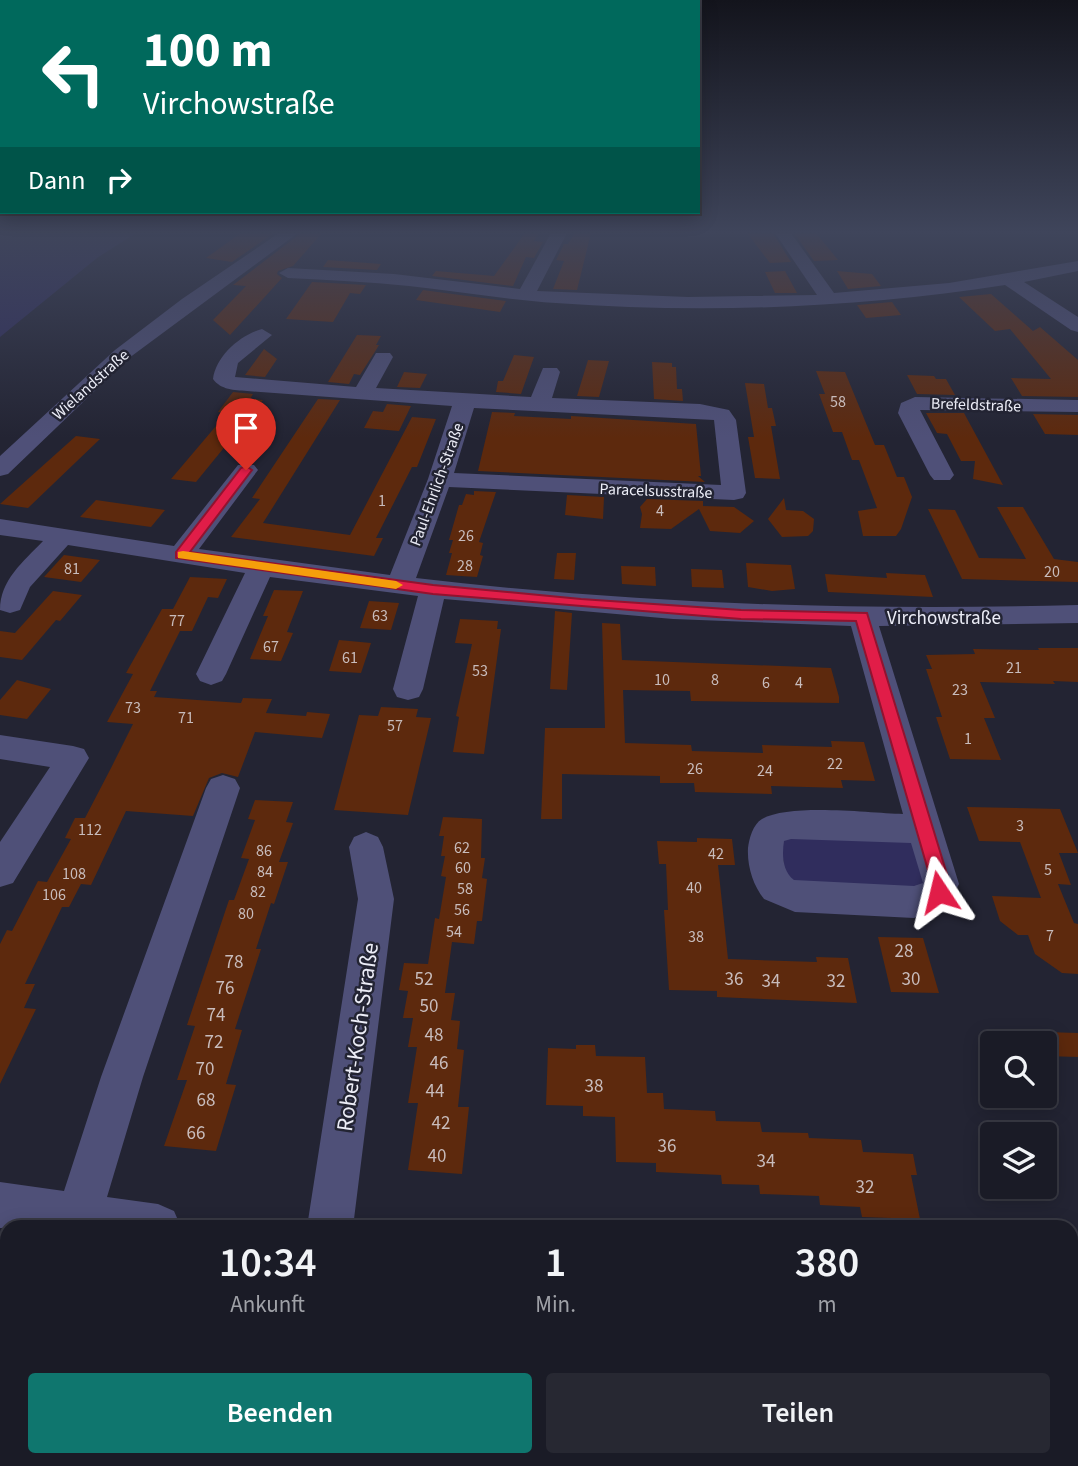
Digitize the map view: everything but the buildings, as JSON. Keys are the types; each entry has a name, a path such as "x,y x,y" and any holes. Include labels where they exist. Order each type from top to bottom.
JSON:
{"street":[{"name":"Wielandstraße","path":"0,469 122,354 191,301"},
{"path":"643,301 735,301"},
{"path":"1036,301 1073,331"},
{"name":"Paul-Ehrlich-Straße","path":"262,335 246,344 223,369 223,379 229,383 465,401 440,479 400,586"},
{"path":"362,394 383,357"},
{"path":"539,404 550,372"},
{"name":"Paracelsusstraße","path":"440,479 734,493 725,420 721,415 700,411 465,401"},
{"name":"Brefeldstraße","path":"942,475 909,413 909,408 915,403 1078,406"},
{"path":"181,555 246,470"},
{"name":"Virchowstraße","path":"0,527 433,590 741,615 983,618 1078,614"},
{"path":"10,604 18,584 62,536"},
{"path":"211,674 262,566"},
{"path":"408,690 433,590"},
{"path":"862,617 925,829 941,884 939,892 930,899 914,902 795,896 786,894 775,886 771,877 766,845 770,832 776,828 791,825 925,829"},
{"path":"0,747 73,758 0,872"},
{"path":"78,1217 126,1064 223,788"},
{"name":"Robert-Koch-Straße","path":"331,1220 376,900 366,847"},
{"path":"0,1205 102,1220"}],"shaded area":[{"path":"0,301 44,301 0,337"},
{"path":"897,836 915,844 928,875 921,887 804,886 786,878 780,839"}],"slow traffic":[{"path":"183,555 396,585"}],"route":[{"path":"246,470 181,555 433,590 741,615 862,617 941,884 939,892"}]}
